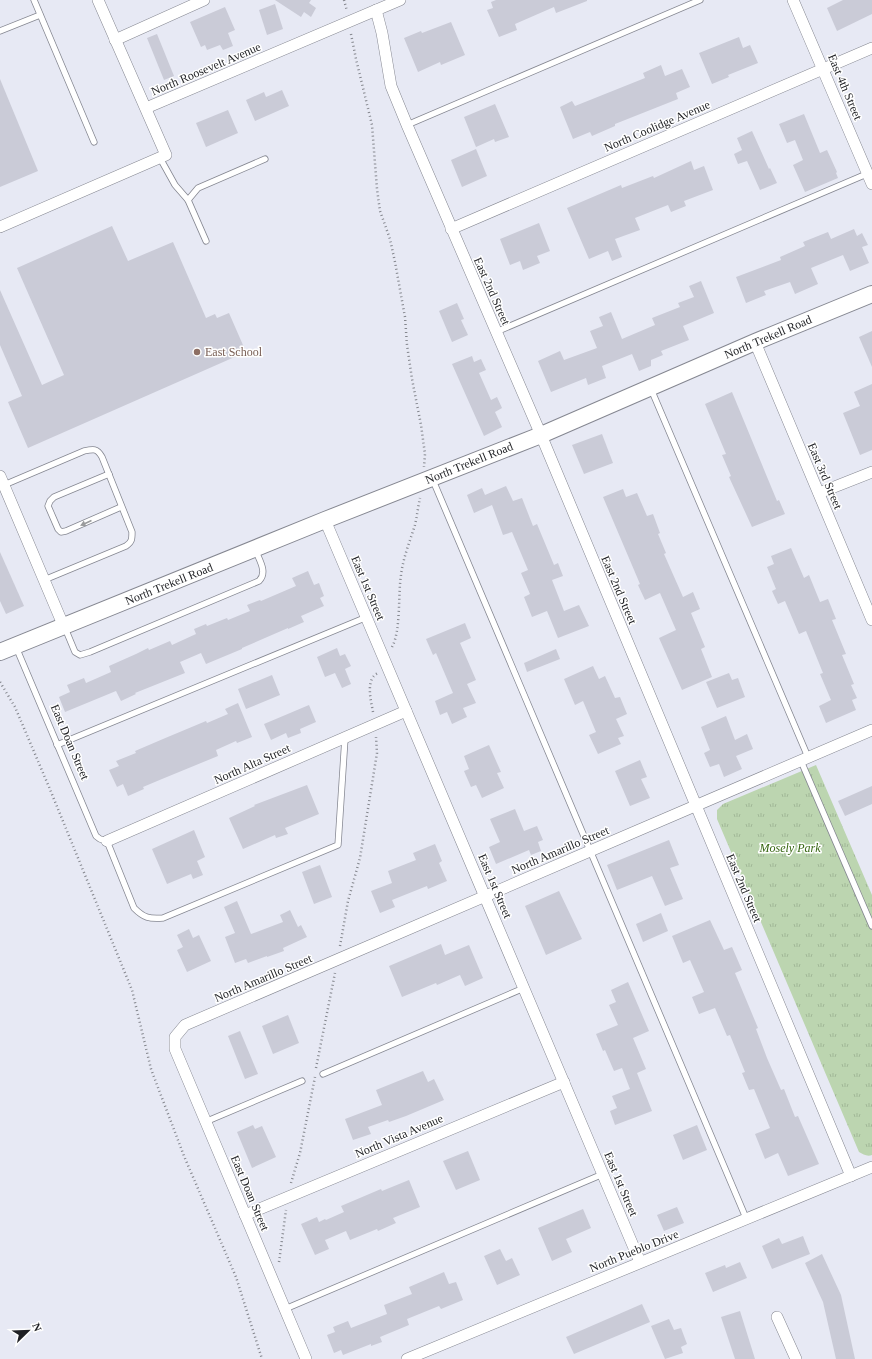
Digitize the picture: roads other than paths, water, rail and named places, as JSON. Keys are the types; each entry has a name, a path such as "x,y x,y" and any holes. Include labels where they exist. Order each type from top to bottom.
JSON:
{"main road":[{"name":"North Trekell Road","path":"0,652 325,520 540,435 755,342 872,294"}],"street":[{"path":"98,0 146,108"},
{"path":"115,40 204,0"},
{"name":"North Roosevelt Avenue","path":"160,158 166,155 146,108 400,0"},
{"name":"East 4th Street","path":"793,0 871,176"},
{"name":"East 2nd Street","path":"376,10 382,33 391,86 540,435 851,1176"},
{"name":"North Coolidge Avenue","path":"451,229 872,48"},
{"path":"0,227 160,158"},
{"name":"East 3rd Street","path":"755,342 872,620"},
{"path":"819,493 872,472"},
{"path":"2,481 64,627"},
{"name":"East 1st Street","path":"325,520 640,1262"},
{"name":"North Alta Street","path":"108,841 406,711"},
{"name":"North Amarillo Street","path":"175,1037 185,1025 872,730"},
{"name":"East Doan Street","path":"175,1037 174,1050 306,1359"},
{"name":"North Vista Avenue","path":"245,1215 564,1082"},
{"name":"North Pueblo Drive","path":"407,1359 872,1167"},
{"path":"777,1317 796,1359"}],"lane":[{"path":"34,0 94,142"},
{"path":"407,125 700,0"},
{"path":"0,31 40,15"},
{"path":"160,158 175,185 188,200 206,241"},
{"path":"188,200 198,188 265,160"},
{"path":"496,332 871,176"},
{"path":"650,387 805,759 872,926"},
{"path":"2,481 84,451 94,449 98,450 102,457 132,532 132,539 126,546 44,580"},
{"path":"109,474 54,497 48,506 58,529 61,532 121,507"},
{"path":"427,480 591,850 746,1218"},
{"path":"64,627 75,652 80,655 90,652 259,581 263,577 264,571 255,549"},
{"path":"57,745 367,617"},
{"name":"East Doan Street","path":"15,646 96,836 100,839 108,841"},
{"path":"108,841 134,908 142,915 152,919 163,918 338,845 346,737"},
{"path":"323,1074 524,988"},
{"path":"206,1122 302,1081"},
{"path":"285,1309 603,1174"}],"place":[{"name":"East School","path":"197,352"}],"park label":[{"name":"Mosely Park","path":"790,848"}]}
